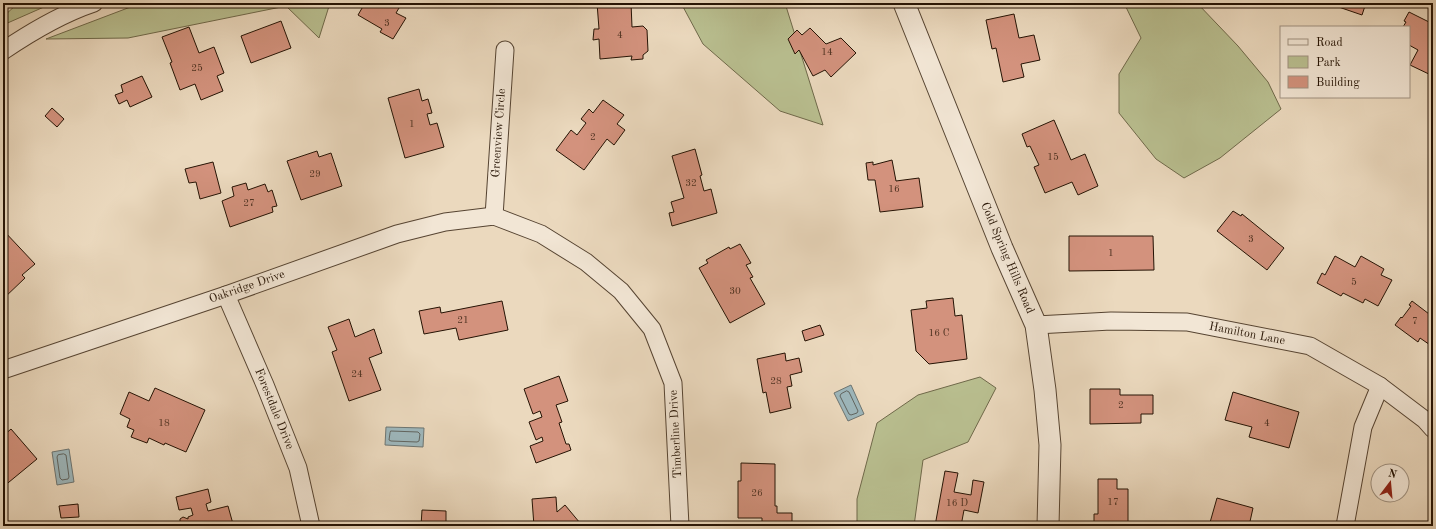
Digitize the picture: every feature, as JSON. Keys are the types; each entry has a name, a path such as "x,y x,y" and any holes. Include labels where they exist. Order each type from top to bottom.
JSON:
{"street":[{"path":"3,51 30,32 94,3"},
{"name":"Cold Spring Hills Road","path":"904,3 1002,248 1036,325 1045,390 1050,445 1048,526"},
{"name":"Greenview Circle","path":"494,216 505,50"},
{"name":"Oakridge Drive","path":"3,370 226,295 397,234 445,222 494,216"},
{"name":"Timberline Drive","path":"494,216 541,234 586,262 621,290 652,329 673,383 680,526"},
{"name":"Forestdale Drive","path":"226,295 265,385 298,468 311,526"},
{"name":"Hamilton Lane","path":"1036,325 1112,322 1187,322 1310,346 1380,386 1425,420 1433,429"},
{"path":"1345,526 1363,427 1380,386"}],"green space":[{"path":"18,3 53,3 3,25 3,17"},
{"path":"141,3 330,3 319,38 286,6 128,38 46,39"},
{"path":"681,3 785,3 823,125 780,111 703,44"},
{"path":"1124,3 1197,3 1238,46 1268,82 1281,109 1220,158 1184,178 1156,159 1119,113 1119,74 1141,38"},
{"path":"980,377 996,388 968,442 923,460 914,526 857,526 857,499 877,423 918,395"}],"water":[{"path":"851,385 864,414 848,421 834,393"},
{"path":"386,427 424,428 423,447 385,445"},
{"path":"69,449 74,482 57,485 52,452"}],"building":[{"path":"365,3 402,3 396,13 406,18 393,39 380,32 382,29 358,15"},
{"path":"597,3 631,3 632,27 643,26 647,30 648,51 643,55 643,59 631,60 632,56 600,59 599,39 593,40 594,29 599,29"},
{"path":"1327,3 1366,3 1362,15"},
{"path":"1409,12 1433,24 1433,76 1410,65 1418,50 1410,46 1410,26 1404,26 1406,22 1404,21"},
{"path":"1014,14 1019,38 1034,35 1040,60 1021,64 1024,77 1003,82 996,48 992,49 986,20"},
{"path":"281,21 291,48 251,63 241,36"},
{"path":"189,27 199,53 214,47 224,73 217,76 223,91 201,100 195,84 180,90 170,63 172,62 162,37"},
{"path":"810,28 826,44 841,38 856,53 831,77 825,70 813,76 799,50 795,54 788,39 797,30 802,35"},
{"path":"142,76 152,97 130,107 127,100 119,104 115,95 123,92 121,85"},
{"path":"419,89 422,101 428,99 432,113 427,114 430,125 437,123 444,147 405,158 388,98"},
{"path":"603,100 624,115 617,124 625,130 614,145 607,139 584,170 556,150 571,130 577,135 586,123 581,119 589,109 593,113"},
{"path":"52,108 64,119 57,127 45,116"},
{"path":"1054,120 1071,160 1085,154 1098,186 1078,195 1072,182 1045,193 1034,167 1039,165 1030,146 1027,147 1022,134"},
{"path":"695,149 702,175 700,176 704,191 711,189 717,213 672,226 669,213 674,212 671,202 684,198 672,156"},
{"path":"317,151 319,157 331,153 342,186 301,200 287,161"},
{"path":"892,160 896,181 919,178 923,207 880,212 875,180 868,180 866,163 873,162 873,165"},
{"path":"213,162 221,193 200,199 196,182 189,183 185,169"},
{"path":"246,183 248,190 265,184 268,192 272,190 277,206 272,207 273,212 230,227 222,201 234,196 232,187"},
{"path":"1233,211 1241,216 1242,214 1284,248 1267,270 1217,231"},
{"path":"3,230 35,264 22,275 25,278 3,299"},
{"path":"1069,236 1153,236 1154,270 1069,271"},
{"path":"740,244 751,263 746,265 753,277 750,278 765,304 730,323 699,268 708,263 706,260 729,247 730,249"},
{"path":"1335,256 1355,267 1361,256 1384,269 1381,275 1392,280 1378,306 1365,299 1363,303 1343,293 1341,296 1317,283 1322,273 1325,275"},
{"path":"953,298 955,316 962,315 967,359 929,364 916,351 911,310 927,308 926,301"},
{"path":"502,301 508,330 459,340 456,328 424,334 419,311 440,307 441,313"},
{"path":"1412,301 1433,317 1433,347 1420,338 1418,342 1395,325 1411,306 1409,305"},
{"path":"349,319 355,337 374,329 382,353 369,358 381,390 349,401 332,352 337,350 328,327"},
{"path":"820,325 824,335 805,341 802,331"},
{"path":"785,353 786,361 799,358 802,372 790,375 792,386 787,387 791,408 770,413 766,392 763,393 757,359"},
{"path":"559,376 568,401 556,405 562,422 559,423 566,444 569,444 571,450 536,463 530,446 543,441 542,437 536,440 529,422 542,417 540,411 533,414 524,389"},
{"path":"155,388 205,410 186,452 165,443 164,445 149,438 147,443 131,437 134,430 127,427 130,419 120,414 129,392 149,401"},
{"path":"1090,389 1120,389 1120,395 1153,395 1153,414 1141,414 1141,423 1090,424"},
{"path":"1233,392 1299,412 1289,448 1249,437 1252,427 1225,420"},
{"path":"11,429 37,459 3,487 3,436"},
{"path":"741,463 775,464 775,506 777,506 777,513 792,513 792,526 762,526 762,518 738,518 738,481 741,481"},
{"path":"945,471 958,473 954,492 971,495 973,480 984,482 978,513 964,510 961,526 935,526"},
{"path":"1098,479 1117,479 1117,489 1128,489 1128,526 1094,526 1094,514 1098,514"},
{"path":"208,489 211,502 206,504 208,511 228,506 233,524 236,523 237,526 180,526 180,519 183,517 188,519 188,517 193,515 191,508 179,510 176,497"},
{"path":"556,497 557,512 565,505 580,523 577,526 534,526 532,499"},
{"path":"1217,498 1253,508 1249,526 1209,526"},
{"path":"78,504 79,517 61,518 59,506"},
{"path":"422,510 446,511 446,526 421,526"}]}
